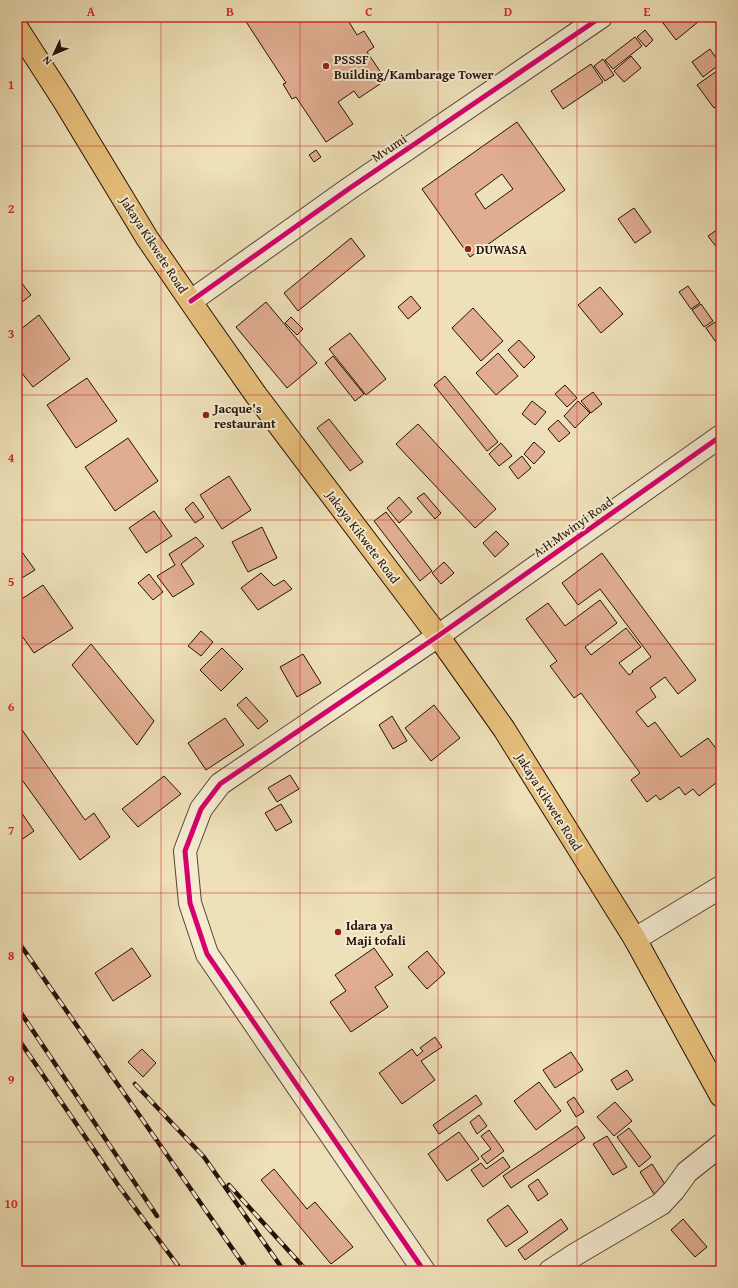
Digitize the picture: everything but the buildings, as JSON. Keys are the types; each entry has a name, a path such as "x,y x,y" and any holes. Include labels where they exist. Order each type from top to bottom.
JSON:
{"main road":[{"name":"Jakaya Kikwete Road","path":"17,28 64,101 147,238 256,395 438,636 504,729 635,939 721,1096"}],"street":[{"name":"Mvumi","path":"191,301 350,188 601,17"},
{"name":"A.H.Mwinyi Road","path":"424,1271 207,954 190,903 184,851 201,809 220,784 438,636 721,436"},
{"path":"635,939 721,887"},
{"path":"550,1271 582,1250 661,1204 674,1190 687,1172 721,1146"}],"railway":[{"path":"17,940 248,1271"},
{"path":"17,1007 157,1216"},
{"path":"17,1037 118,1185 182,1271"},
{"path":"135,1084 204,1157 284,1271"},
{"path":"229,1185 307,1271"}],"cycle path":[{"path":"191,301 350,188 601,17"},
{"path":"424,1271 207,954 190,903 185,851 201,809 220,784 438,636 721,436"}],"place":[{"name":"PSSSF Building/Kambarage Tower","path":"326,66"},
{"name":"DUWASA","path":"468,249"},
{"name":"Jacque's restaurant","path":"206,415"},
{"name":"Idara ya Maji tofali","path":"338,932"}]}
